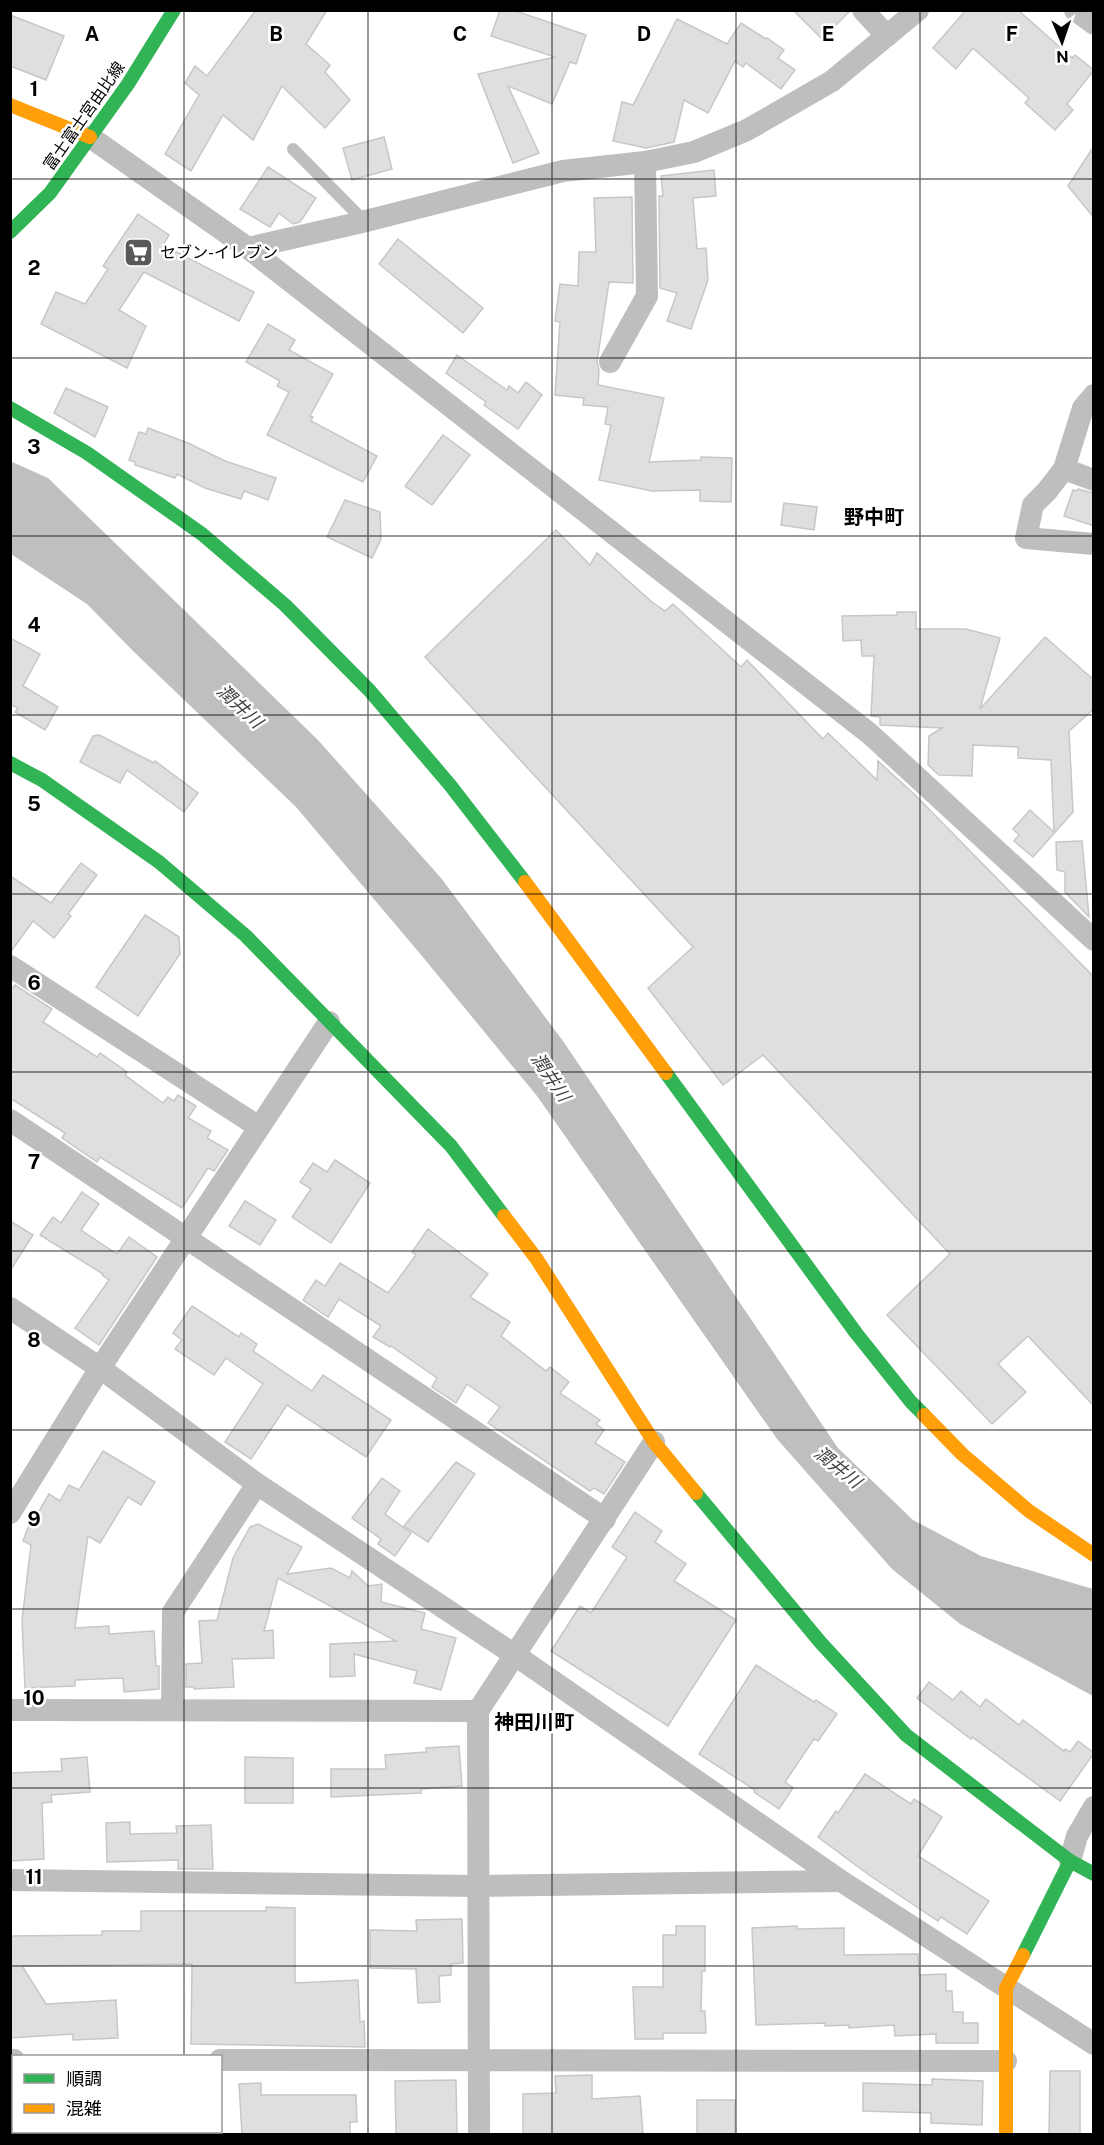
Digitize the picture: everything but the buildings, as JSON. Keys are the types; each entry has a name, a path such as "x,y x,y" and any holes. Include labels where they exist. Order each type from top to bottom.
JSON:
{"street":[{"name":"富士富士宮由比線","path":"10,232 50,193 128,84 174,10"},
{"path":"863,10 887,36"},
{"path":"248,248 563,171 645,162 694,152 747,130 832,81 918,10"},
{"path":"1075,10 1094,24"},
{"path":"10,105 90,137 248,248 870,734 1094,940"},
{"path":"610,362 647,296 645,162"},
{"path":"1094,395 1083,408 1064,469 1033,505 1026,538 1094,544"},
{"path":"10,408 87,453 202,534 285,605 370,691 450,785 555,921 843,1314 911,1402 962,1454 1029,1512 1094,1555"},
{"path":"1064,469 1094,480"},
{"path":"10,763 42,780 159,862 246,936 451,1146 536,1257 654,1442 821,1643 906,1735 1070,1861 1094,1874"},
{"path":"10,966 259,1127"},
{"path":"10,1513 100,1368 329,1022"},
{"path":"10,1120 605,1519"},
{"path":"10,1308 100,1368 257,1484 515,1655 841,1881 1094,2044"},
{"path":"478,2134 478,1711 654,1442"},
{"path":"172,1709 173,1612 257,1484"},
{"path":"10,1710 478,1711"},
{"path":"1006,2134 1006,1988 1070,1861 1077,1836 1094,1808"},
{"path":"10,1880 478,1886 841,1881"},
{"path":"222,2060 1006,2061"}],"lane":[{"path":"293,149 364,221"}],"water":[{"name":"潤井川","path":"10,461 48,478 318,740 441,878 563,1041 838,1448 913,1520 981,1556 1093,1589 1093,1696 960,1624 892,1569 777,1439 537,1096 296,807 87,604 11,554"}],"traffic: fast":[{"path":"10,232 50,193 128,84 174,10"},
{"path":"10,408 87,453 202,534 285,605 370,691 450,785 525,882"},
{"path":"10,763 42,780 159,862 246,936 451,1146 504,1216"},
{"path":"666,1073 856,1333 924,1415"},
{"path":"696,1493 821,1643 906,1735 1070,1861 1094,1874"},
{"path":"1023,1955 1070,1861"}],"traffic: slow":[{"path":"10,105 90,137"},
{"path":"525,882 666,1073"},
{"path":"504,1216 536,1258 654,1442 696,1493"},
{"path":"924,1415 962,1454 1029,1511 1094,1555"},
{"path":"1006,2134 1006,1988 1023,1955"}],"place":[{"name":"セブン-イレブン","path":"139,252"}],"district":[{"name":"野中町","path":"874,517"},
{"name":"神田川町","path":"534,1722"}]}
